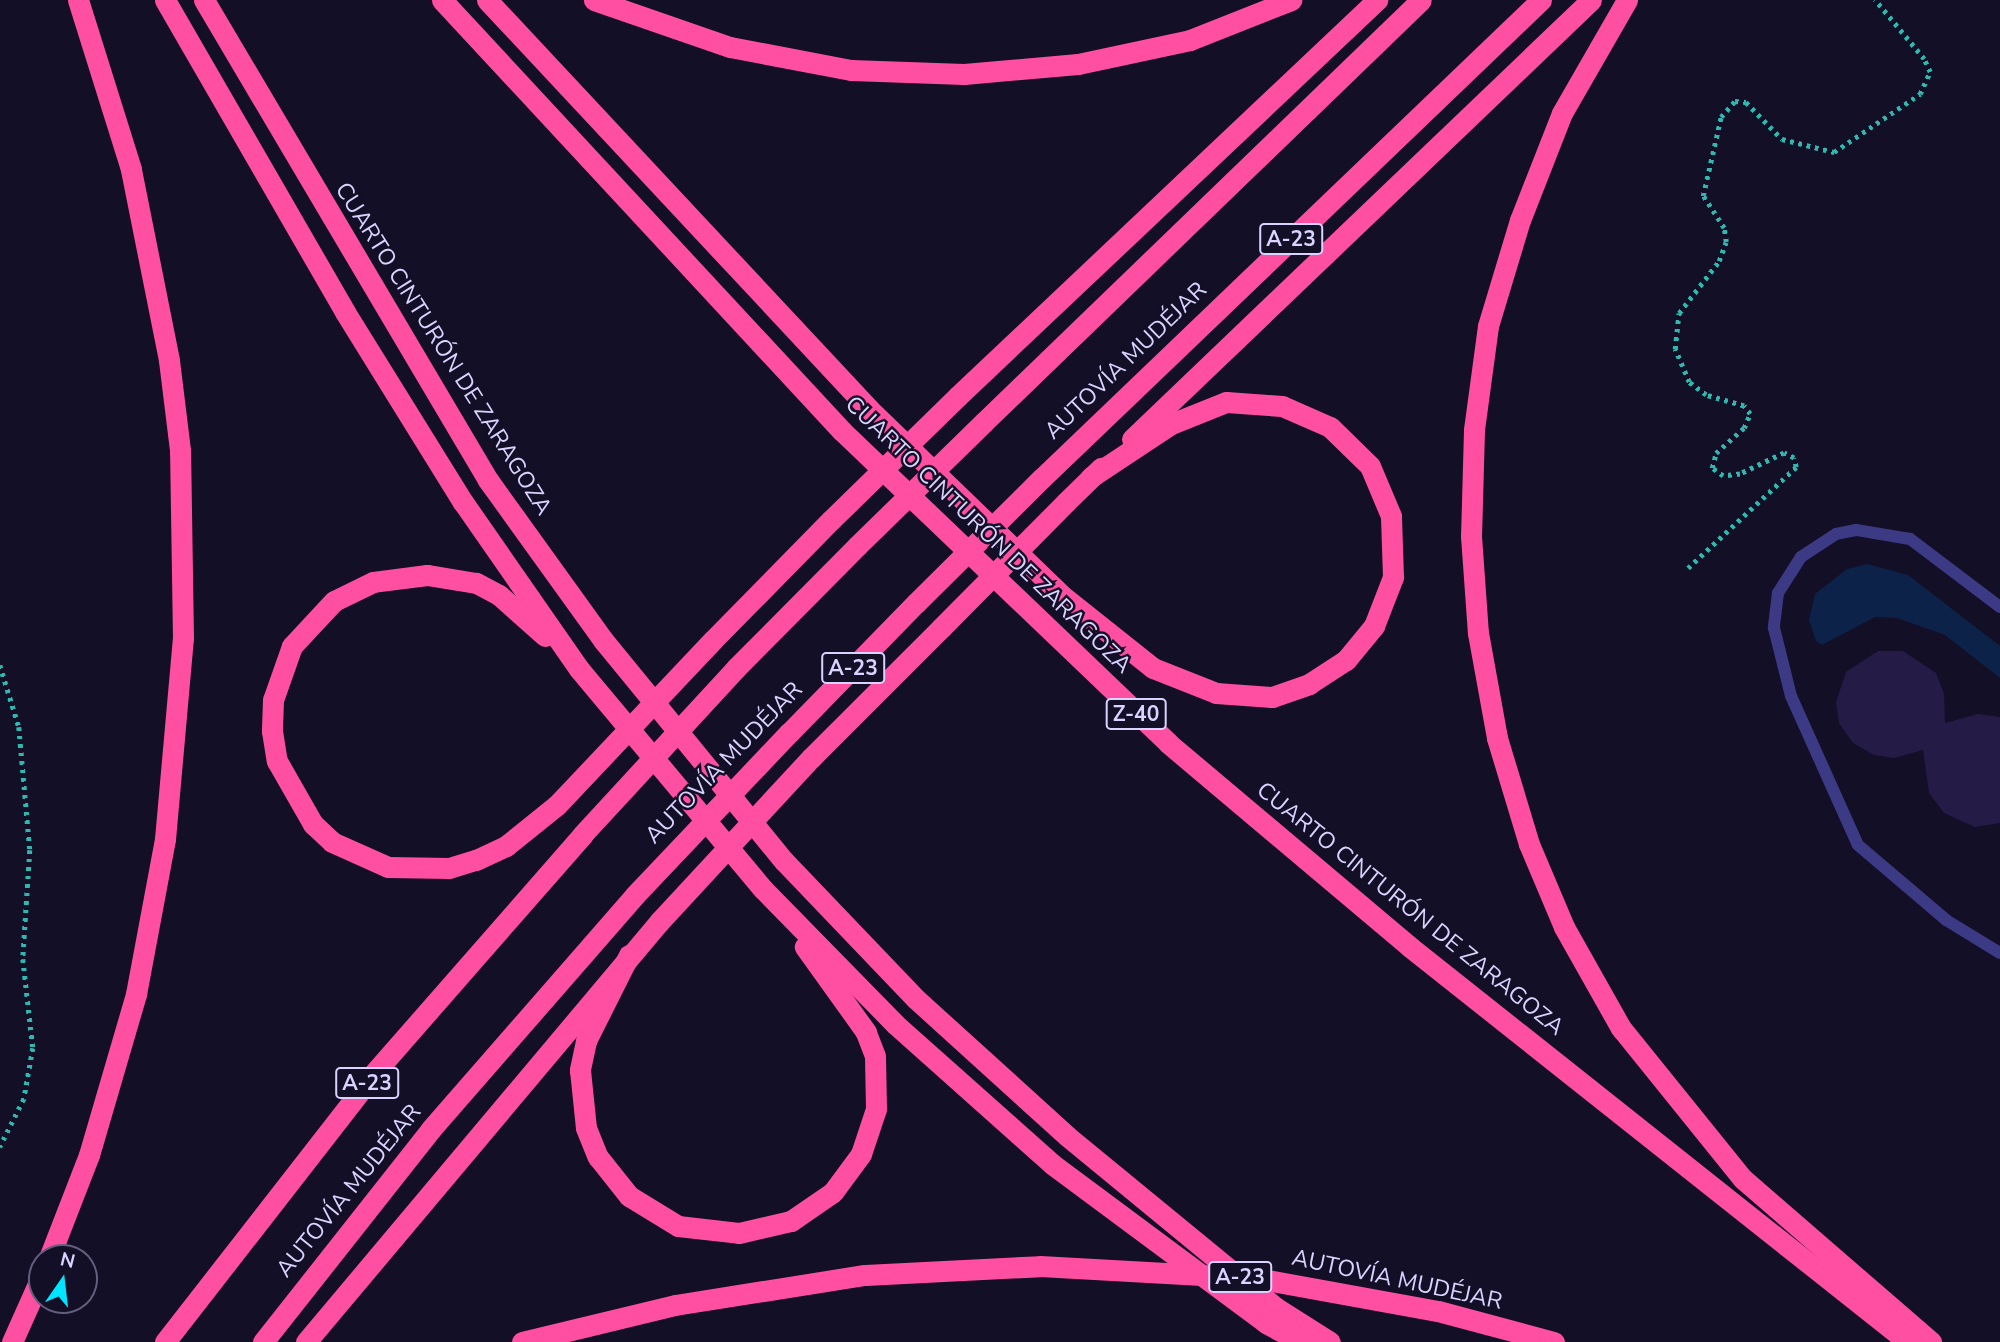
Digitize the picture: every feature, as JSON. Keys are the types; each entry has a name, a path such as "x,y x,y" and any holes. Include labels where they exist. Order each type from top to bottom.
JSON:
{"highway":[{"path":"54,1244 89,1155 135,994 165,839 183,638 182,491 169,360 131,169 78,0"},
{"path":"165,0 359,336 463,502 579,669 763,889 866,1032 877,1082 870,1133 851,1171 823,1200 791,1221 739,1233 678,1226 629,1196 598,1157 586,1128 580,1070 600,1006 629,955"},
{"name":"CUARTO CINTURÓN DE ZARAGOZA","path":"204,0 488,480 603,640 784,861 916,999 1067,1136 1275,1307 1330,1342"},
{"name":"CUARTO CINTURÓN DE ZARAGOZA","path":"442,0 842,431 1157,734 1410,947 1908,1342"},
{"path":"487,0 869,409 1065,597 1153,668 1216,693 1272,697 1309,684 1338,666 1374,626 1392,577 1391,516 1370,466 1329,427 1282,406 1226,402 1171,424 1091,477"},
{"path":"594,0 730,47 850,70 964,74 1078,64 1190,40 1291,0"},
{"path":"579,669 499,595 452,578 402,576 355,590 311,621 292,646 273,700 277,761 295,798 332,842 362,858 388,867 449,868 506,846 557,805 713,640 958,396 1377,0"},
{"name":"A-23","path":"165,1342 375,1072 583,834 736,668 984,422 1421,0"},
{"name":"AUTOVÍA MUDÉJAR","path":"263,1342 431,1129 635,895 789,733 1042,478 1541,0"},
{"path":"306,1342 629,955 811,758 1091,477 1591,0"},
{"path":"1627,0 1562,113 1520,220 1488,326 1474,430 1471,536 1478,633 1497,738 1529,844 1564,927 1621,1028 1743,1179 1931,1342"},
{"path":"763,889 895,1024 1052,1164 1266,1323 1300,1342"},
{"name":"AUTOVÍA MUDÉJAR","path":"522,1342 675,1304 865,1275 1040,1266 1256,1278 1438,1311 1554,1342"},
{"path":"12,1342 28,1306"}],"lane":[{"path":"2000,607 1910,539 1856,530 1836,534 1801,557 1778,593 1774,628 1791,696 1858,845 1946,920 2000,953"}],"path":[{"path":"1688,568 1796,467 1794,458 1784,453 1740,474 1723,476 1712,468 1716,453 1744,428 1750,414 1744,407 1706,395 1689,382 1675,349 1679,313 1719,261 1726,242 1724,228 1703,197 1721,117 1735,101 1746,102 1782,139 1834,152 1920,94 1930,72 1924,59 1875,0"},
{"path":"0,665 19,727 30,850 23,959 33,1048 24,1099 0,1147"}],"water":[{"path":"1867,564 1908,575 2000,646 2000,678 1945,635 1897,618 1875,617 1822,645 1816,641 1809,620 1815,594 1847,569"}],"building":[{"path":"1878,651 1903,651 1936,673 1944,694 1945,723 1978,714 2000,717 2000,823 1975,827 1944,813 1929,793 1923,750 1894,758 1874,755 1853,743 1839,723 1836,702 1846,672"}]}
